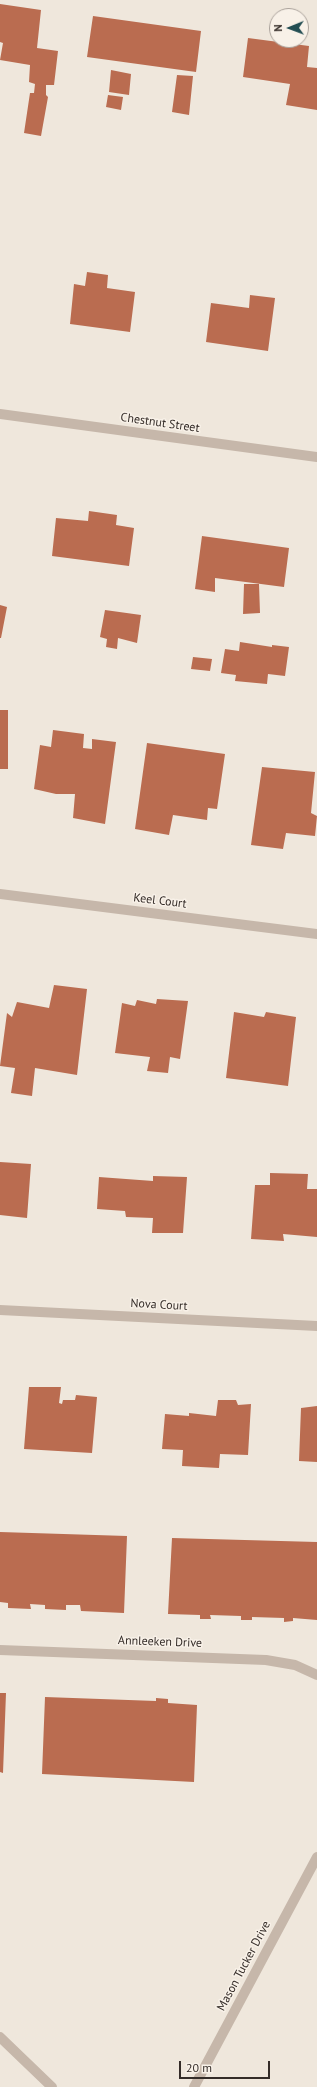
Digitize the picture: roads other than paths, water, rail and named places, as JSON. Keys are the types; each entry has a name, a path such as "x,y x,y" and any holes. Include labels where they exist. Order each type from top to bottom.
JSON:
{"street":[{"name":"Chestnut Street","path":"0,414 317,457"},
{"name":"Keel Court","path":"0,894 317,934"},
{"name":"Nova Court","path":"0,1310 317,1326"},
{"name":"Annleeken Drive","path":"0,1650 266,1660 296,1665 317,1675"},
{"name":"Mason Tucker Drive","path":"194,2087 317,1857"},
{"path":"0,2037 52,2087"}]}
